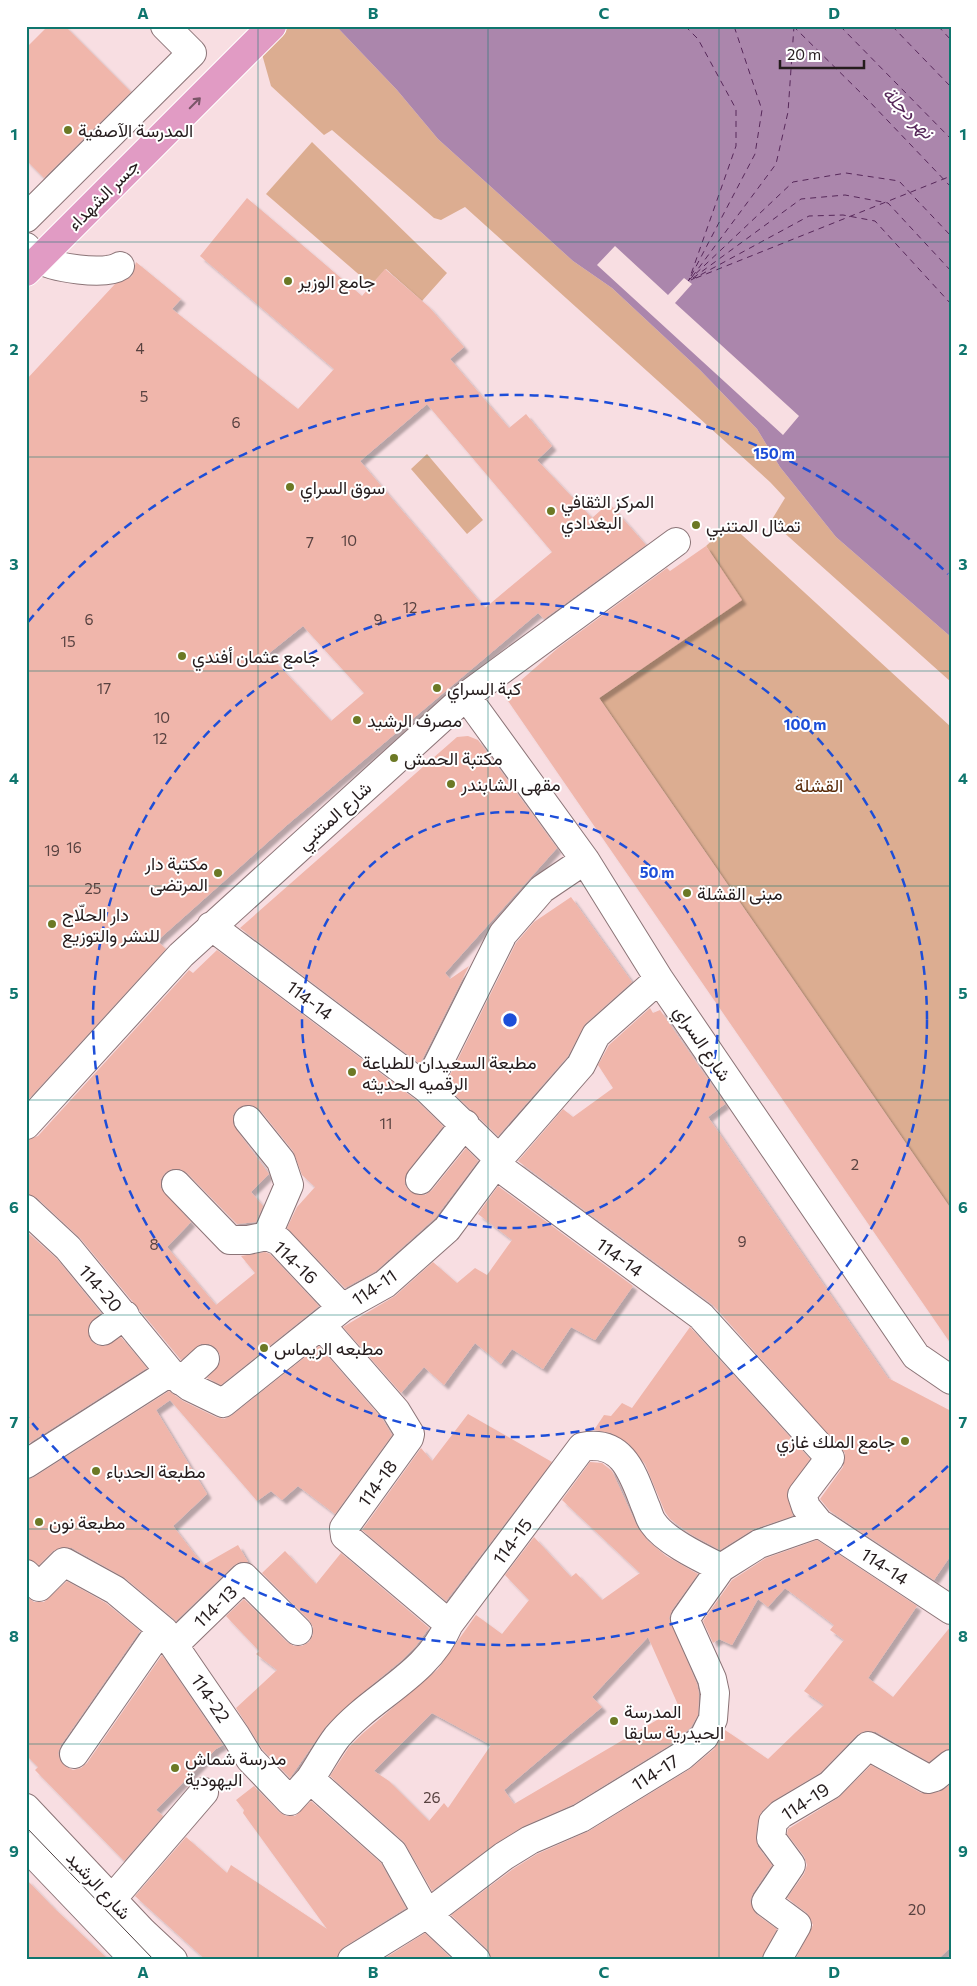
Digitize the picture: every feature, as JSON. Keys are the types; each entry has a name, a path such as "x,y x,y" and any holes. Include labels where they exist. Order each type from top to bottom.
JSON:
{"main road":[{"name":"جسر الشهداء","path":"30,259 61,236 272,26"}],"street":[{"path":"26,218 192,53 164,26"},
{"path":"30,259 61,266 102,271 120,266"},
{"name":"شارع المتنبي","path":"26,1125 181,955 466,696 676,542"},
{"name":"شارع السراي","path":"466,696 568,835 659,979 916,1356 951,1380"},
{"path":"426,1088 503,934 542,889 585,860"},
{"name":"114-14","path":"211,926 426,1088 500,1159 503,1170 701,1316 830,1458 802,1495 806,1507 819,1523 951,1610"},
{"name":"114-11","path":"176,1376 222,1403 331,1316 384,1284 447,1229 500,1159 581,1065 596,1035 659,979"},
{"path":"248,1120 281,1161 289,1185 267,1236"},
{"path":"420,1180 465,1124"},
{"name":"114-16","path":"176,1184 230,1240 248,1240 267,1236 279,1242 331,1316"},
{"name":"114-20","path":"26,1209 68,1248 176,1376"},
{"path":"103,1331 125,1315"},
{"name":"114-18","path":"331,1316 410,1434 410,1438 344,1528 345,1536 449,1624"},
{"path":"26,1464 205,1359"},
{"name":"114-15","path":"310,1779 337,1737 418,1669 441,1643 449,1624 582,1447 596,1444 611,1450 628,1465 653,1523 684,1549 720,1568"},
{"name":"114-17","path":"352,1960 427,1914 504,1856 530,1840 581,1818 682,1756 704,1737 713,1719 715,1693 686,1619 720,1568 759,1544 819,1523"},
{"name":"114-22","path":"26,1574 39,1587 64,1562 115,1590 169,1638 250,1759 290,1801 310,1779"},
{"name":"114-13","path":"74,1754 156,1636 169,1638 244,1577 298,1631"},
{"name":"114-19","path":"777,1960 797,1925 766,1902 791,1865 771,1838 773,1822 782,1814 830,1785 868,1746 928,1779 935,1777 951,1764"},
{"path":"310,1779 393,1853 427,1914 476,1960"},
{"path":"112,1899 204,1792"},
{"name":"شارع الرشيد","path":"26,1808 173,1960"},
{"name":"شارع الرشيد","path":"26,1846 135,1960"}],"green space":[{"path":"254,26 336,26 397,90 438,139 573,261 612,288 700,370 757,429 780,467 836,537 951,637 951,682 771,521 785,498 770,482 465,207 441,220 434,218 332,130 324,135 271,86"},
{"path":"312,142 447,273 422,301 386,269 371,285 266,194"},
{"path":"427,454 483,520 467,534 411,469"},
{"name":"القشلة","path":"730,524 951,727 951,1209 599,698 741,600 706,546"}],"water":[{"name":"نهر دجلة","path":"336,26 951,26 951,637 836,537 780,467 757,429 700,370 612,288 573,261 438,139 397,90"}],"pier":[{"path":"615,246 668,295 684,278 692,284 675,303 799,416 783,435 597,265"}],"building":[{"name":"المدرسة الآصفية","path":"48,26 65,26 131,92 44,178 26,160 26,48"},
{"path":"247,198 362,296 385,269 429,307 464,347 450,359 509,428 526,414 552,446 537,460 592,518 609,503 646,545 544,619 538,613 287,825 157,941 166,949 26,1102 26,380 115,284 132,276 136,262 181,299 172,309 298,409 334,369 200,256","holes":["427,404 552,552 485,608 360,461","303,626 364,693 331,721 268,654"]},
{"name":"مبنى القشلة","path":"706,546 742,600 599,698 951,1209 951,1344 504,695 558,648 667,568 670,571"},
{"path":"468,736 478,740 557,848 445,973 450,979 469,966 420,1064 240,928 457,737"},
{"path":"571,897 632,982 585,1024 568,1056 498,1136 445,1085 516,943 534,922"},
{"path":"217,950 416,1100 443,1126 408,1171 405,1185 411,1192 425,1195 432,1190 466,1148 478,1161 435,1218 376,1271 345,1288 287,1228 297,1207 315,1187 302,1175 293,1151 260,1110 254,1106 246,1105 238,1108 233,1115 236,1129 269,1174 251,1192 263,1206 256,1222 237,1224 187,1173 180,1169 172,1169 165,1173 161,1179 161,1188 191,1222 167,1247 216,1305 255,1273 241,1256 265,1252 270,1254 319,1306 221,1385 207,1378 220,1363 220,1355 216,1348 209,1344 201,1344 181,1360 80,1238 37,1198 26,1194 26,1140 38,1136 189,970 193,973"},
{"path":"650,1008 653,1013 660,1010 725,1104 708,1117 888,1378 951,1411 951,1555 934,1580 830,1511 820,1499 843,1467 845,1453 713,1305 518,1161 563,1109 573,1117 613,1088 598,1065 609,1045"},
{"path":"498,1186 633,1286 595,1340 571,1327 543,1369 512,1349 501,1364 475,1343 444,1385 424,1367 401,1393 343,1327 395,1296 433,1262 457,1283 475,1268 487,1275 512,1240 478,1214"},
{"path":"26,1231 57,1259 101,1313 89,1325 88,1333 91,1341 97,1345 105,1346 121,1337 147,1368 26,1445"},
{"path":"690,1327 810,1459 787,1492 793,1516 754,1529 720,1550 692,1535 670,1519 665,1512 645,1464 628,1443 611,1433 594,1430 604,1415 611,1416 622,1403 632,1408"},
{"path":"319,1346 383,1420 392,1435 335,1514 298,1486 282,1500 271,1491 257,1501 170,1400 156,1410 207,1494 173,1526 203,1565 238,1545 248,1562 240,1562 233,1566 176,1621 125,1578 72,1548 62,1547 53,1551 39,1565 26,1559 26,1480 34,1477 169,1391 183,1401 224,1419 232,1415"},
{"path":"468,1414 552,1462 446,1601 362,1530 421,1448 432,1461"},
{"path":"590,1462 602,1463 612,1471 637,1526 648,1541 666,1556 698,1574 672,1610 669,1618 697,1684 699,1694 698,1715 691,1727 673,1743 574,1804 522,1827 495,1844 432,1891 404,1842 330,1776 349,1747 362,1734 438,1669 476,1615 502,1634 529,1600 505,1575 534,1537 571,1577 576,1573 602,1600 640,1573 562,1500","holes":["648,1637 679,1707 514,1804 504,1790 602,1707 592,1697","432,1713 491,1745 448,1808 444,1803 429,1821 389,1781 374,1771"]},
{"path":"817,1540 917,1606 868,1678 893,1697 951,1626 951,1749 942,1752 929,1762 876,1732 865,1731 857,1735 820,1773 773,1801 762,1811 758,1820 756,1837 758,1847 772,1865 753,1893 750,1901 756,1914 777,1929 761,1960 491,1960 487,1949 451,1915 513,1869 537,1854 589,1831 690,1769 714,1749 725,1730 768,1759 824,1705 804,1691 844,1640 830,1630 834,1625 785,1588 768,1607 758,1599 732,1645 719,1639 713,1643 703,1621 732,1580 766,1558"},
{"path":"285,1551 316,1584 341,1553 429,1628 415,1647 402,1660 326,1726 290,1778 262,1749 236,1708 277,1670 256,1654 259,1651 226,1616 244,1599 287,1642 294,1646 302,1646 309,1642 313,1635 313,1627 309,1620 262,1573"},
{"path":"67,1581 106,1603 140,1631 61,1745 58,1753 60,1760 65,1766 73,1770 81,1768 87,1763 162,1655 223,1745 216,1749 156,1810 163,1816 124,1861 35,1770 38,1767 26,1755 26,1596 34,1602 44,1602"},
{"path":"871,1765 921,1793 939,1792 951,1784 951,1947 937,1960 795,1960 813,1925 807,1913 787,1898 804,1874 807,1865 804,1856 787,1834 788,1829 838,1798"},
{"path":"254,1786 279,1812 286,1816 295,1816 311,1801 381,1863 406,1908 344,1947 339,1952 336,1960 206,1960 135,1896 186,1837 227,1873 231,1865 327,1929 243,1813 244,1810 236,1800"},
{"path":"26,1879 54,1908 109,1960 26,1960"},
{"path":"425,1933 453,1960 382,1960"}],"ferry route":[{"path":"685,26 698,39 736,109 736,146 689,280"},
{"path":"691,276 755,154 762,110 734,26"},
{"path":"793,26 868,100 951,187"},
{"path":"692,277 776,164 788,112 794,26"},
{"path":"840,26 951,139"},
{"path":"892,26 951,87"},
{"path":"938,26 951,40"},
{"path":"688,281 793,182 846,173 899,181 951,236"},
{"path":"696,278 951,176"},
{"path":"693,278 801,199 845,195 888,203 951,271"},
{"path":"691,280 809,216 843,215 875,221 951,304"}],"tram line":[{"path":"26,1827 154,1960"}],"place":[{"name":"المدرسة الآصفية","path":"68,130"},
{"name":"جامع الوزير","path":"288,281"},
{"name":"سوق السراي","path":"290,487"},
{"name":"المركز الثقافي البغدادي","path":"551,511"},
{"name":"تمثال المتنبي","path":"696,525"},
{"name":"جامع عثمان أفندي","path":"182,656"},
{"name":"كبة السراي","path":"437,688"},
{"name":"مصرف الرشيد","path":"357,720"},
{"name":"مكتبة الحمش","path":"394,758"},
{"name":"مقهى الشابندر","path":"451,784"},
{"name":"مكتبة دار المرتضى","path":"218,873"},
{"name":"مبنى القشلة","path":"687,893"},
{"name":"دار الحلّاج للنشر والتوزيع","path":"52,924"},
{"name":"مطبعة السعيدان للطباعة الرقميه الحديثه","path":"352,1072"},
{"name":"مطبعه الريماس","path":"264,1348"},
{"name":"جامع الملك غازي","path":"905,1441"},
{"name":"مطبعة الحدباء","path":"96,1471"},
{"name":"مطبعة نون","path":"39,1522"},
{"name":"المدرسة الحيدرية سابقا","path":"614,1721"},
{"name":"مدرسة شماش اليهودية","path":"175,1768"}]}
